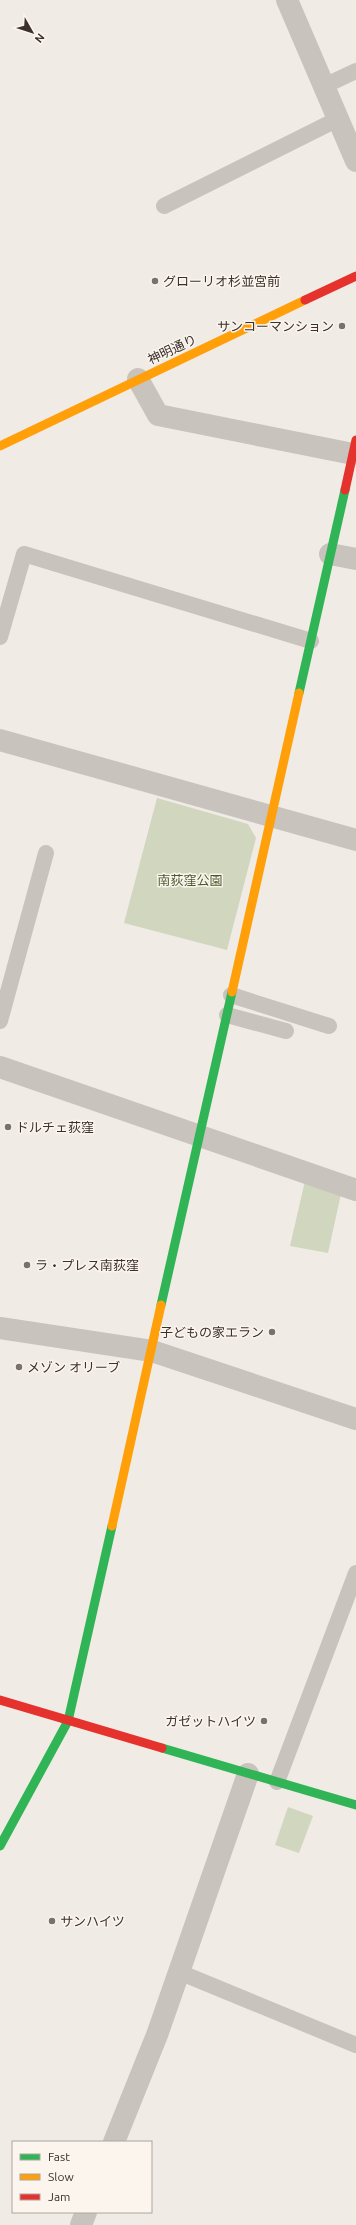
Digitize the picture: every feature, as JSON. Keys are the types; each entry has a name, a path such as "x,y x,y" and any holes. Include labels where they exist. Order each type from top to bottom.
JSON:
{"street":[{"path":"287,0 356,161"},
{"name":"神明通り","path":"0,446 356,276"},
{"path":"0,1846 68,1721 330,554 352,480 354,447 158,415 138,379"},
{"path":"330,554 356,559"},
{"path":"0,740 356,840"},
{"path":"0,1067 356,1190"},
{"path":"0,1328 152,1351 356,1419"},
{"path":"0,1700 356,1805"},
{"path":"114,2141 156,2036 248,1774"},
{"path":"81,2225 86,2213"}],"lane":[{"path":"324,86 356,71"},
{"path":"164,206 338,119"},
{"path":"0,637 24,554 311,641"},
{"path":"0,1021 46,852"},
{"path":"231,996 329,1026"},
{"path":"227,1015 286,1031"},
{"path":"277,1782 356,1573"},
{"path":"179,1972 356,2045"}],"green space":[{"name":"南荻窪公園","path":"157,798 248,824 256,838 227,950 124,923"},
{"path":"305,1181 341,1194 328,1253 290,1246"},
{"path":"288,1807 313,1816 299,1853 275,1845"}],"traffic: fast":[{"path":"299,693 345,490"},
{"path":"161,1305 232,992"},
{"path":"0,1846 68,1721 112,1526"},
{"path":"162,1748 356,1805"}],"traffic: slow":[{"path":"0,446 305,300"},
{"path":"232,992 299,693"},
{"path":"112,1526 161,1305"}],"traffic: jam":[{"path":"305,300 356,276"},
{"path":"345,490 356,440"},
{"path":"0,1700 162,1748"}],"place":[{"name":"グローリオ杉並宮前","path":"155,281"},
{"name":"サンコーマンション","path":"342,326"},
{"name":"ドルチェ荻窪","path":"8,1127"},
{"name":"ラ・プレス南荻窪","path":"27,1265"},
{"name":"子どもの家エラン","path":"272,1332"},
{"name":"メゾン オリーブ","path":"19,1367"},
{"name":"ガゼットハイツ","path":"264,1721"},
{"name":"サンハイツ","path":"52,1921"}]}
